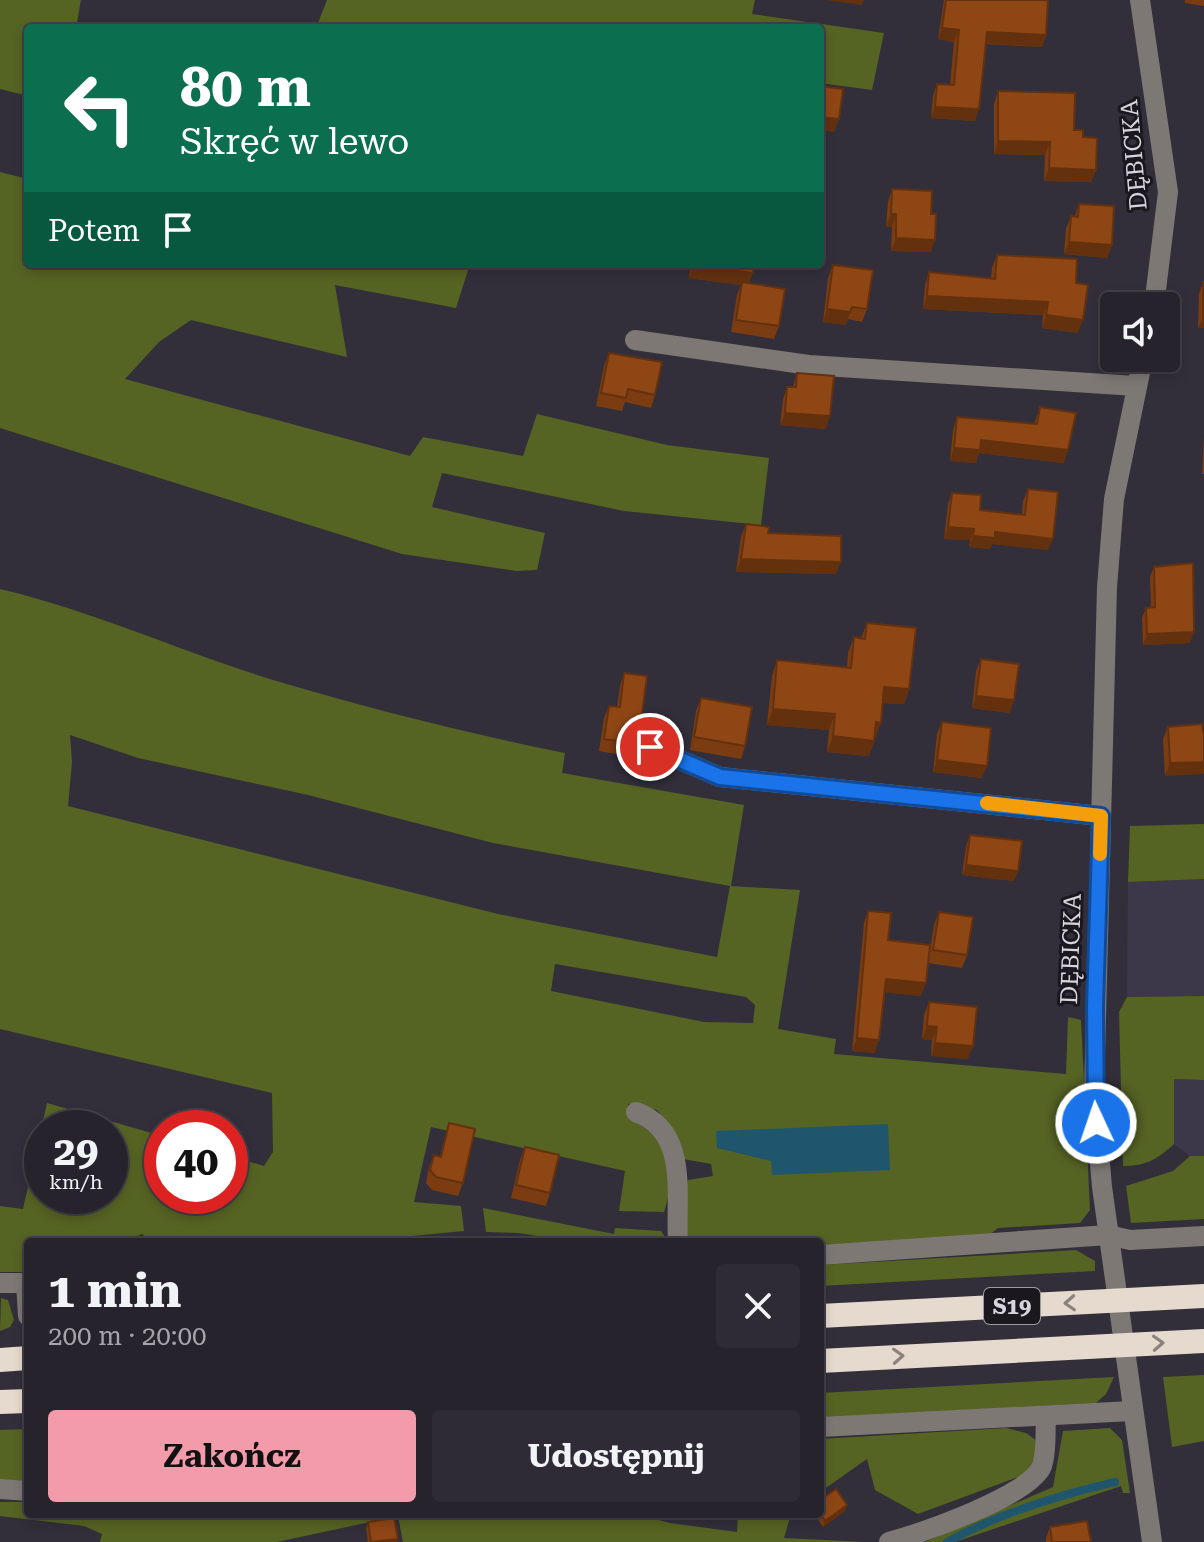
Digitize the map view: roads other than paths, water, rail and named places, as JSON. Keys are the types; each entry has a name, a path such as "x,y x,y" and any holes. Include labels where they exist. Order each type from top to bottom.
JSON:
{"highway":[{"name":"S19","path":"824,1316 1204,1296"},
{"name":"S19","path":"824,1361 1204,1341"},
{"path":"0,1360 24,1358"},
{"path":"0,1402 24,1401"}],"street":[{"name":"DĘBICKA","path":"1140,0 1168,192 1156,292"},
{"path":"635,340 809,365 1136,386"},
{"name":"DĘBICKA","path":"1140,372 1114,499 1107,587 1094,1095 1108,1235 1152,1542"},
{"path":"650,747 720,777 1101,816"},
{"path":"636,1112 661,1124 671,1142 676,1159 678,1238"},
{"path":"824,1255 1108,1235 1130,1240 1204,1236"},
{"path":"0,1283 24,1283"},
{"path":"824,1427 1132,1411"},
{"path":"889,1542 996,1501 1034,1476 1041,1467 1045,1450 1046,1416"},
{"path":"0,1489 24,1491"}],"water":[{"path":"888,1124 890,1170 772,1175 771,1161 717,1148 716,1131"}],"waterway":[{"path":"947,1542 1029,1506 1115,1482"}]}
